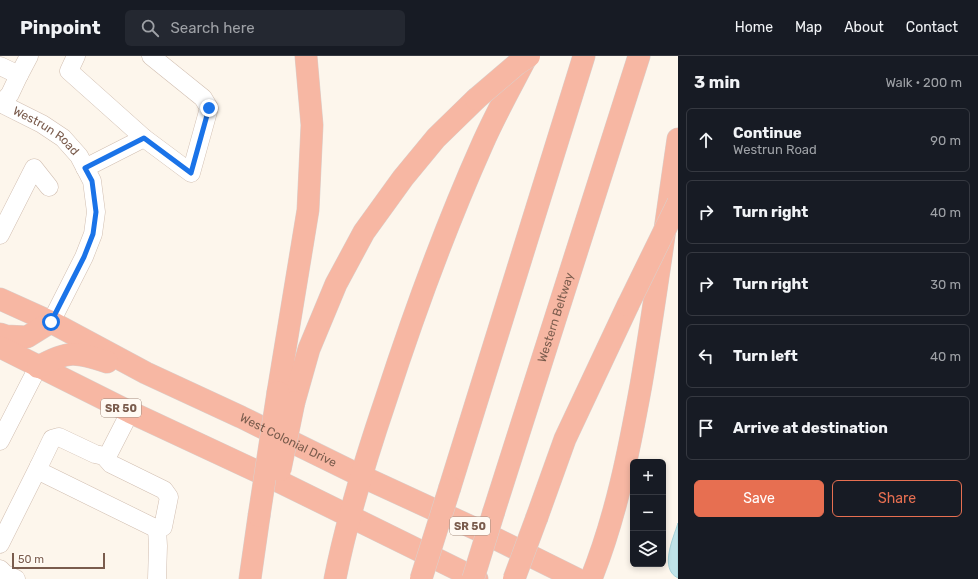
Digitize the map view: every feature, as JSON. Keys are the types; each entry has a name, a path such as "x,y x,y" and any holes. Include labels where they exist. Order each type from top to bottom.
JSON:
{"highway":[{"path":"250,579 264,519 286,397 308,210 312,125 306,56"},
{"path":"286,397 309,349 336,284 364,232 412,167 436,138 476,99 528,56"},
{"path":"335,579 342,540 349,516 410,324 442,239 483,143 528,56"},
{"path":"421,579 584,56"},
{"name":"Western Beltway","path":"473,579 639,56"},
{"path":"591,579 618,498 632,432 647,349 678,139"},
{"path":"514,579 565,439 678,203"},
{"path":"628,305 678,217"},
{"name":"West Colonial Drive","path":"0,299 51,322 146,373 241,417 361,476 476,529 577,579"},
{"path":"0,334 6,336 27,337 51,322"},
{"name":"SR 50","path":"0,348 477,579"},
{"path":"38,367 61,356 82,354 146,373"},
{"path":"257,579 264,519"}],"street":[{"path":"0,103 10,94 28,56"},
{"path":"76,56 69,71 144,138 191,173 209,108 203,98 151,56"},
{"path":"0,66 19,75"},
{"name":"Westrun Road","path":"0,103 42,124 63,138 79,156 92,181 96,212 93,234 84,257 51,322"},
{"path":"85,168 144,138"},
{"path":"0,235 34,168 49,187"},
{"path":"0,441 38,367"},
{"path":"104,456 109,453 130,412"},
{"path":"0,544 52,439 59,438 95,454 104,456 111,464 164,490 169,497 163,527 157,529 43,473 39,466"},
{"path":"157,529 157,579"},
{"path":"0,569 5,574 16,579"}],"water":[{"path":"678,523 678,578 672,574 668,561"}],"route":[{"path":"51,322 84,257 93,234 96,212 92,181 85,168 144,138 191,173 209,108"}]}
